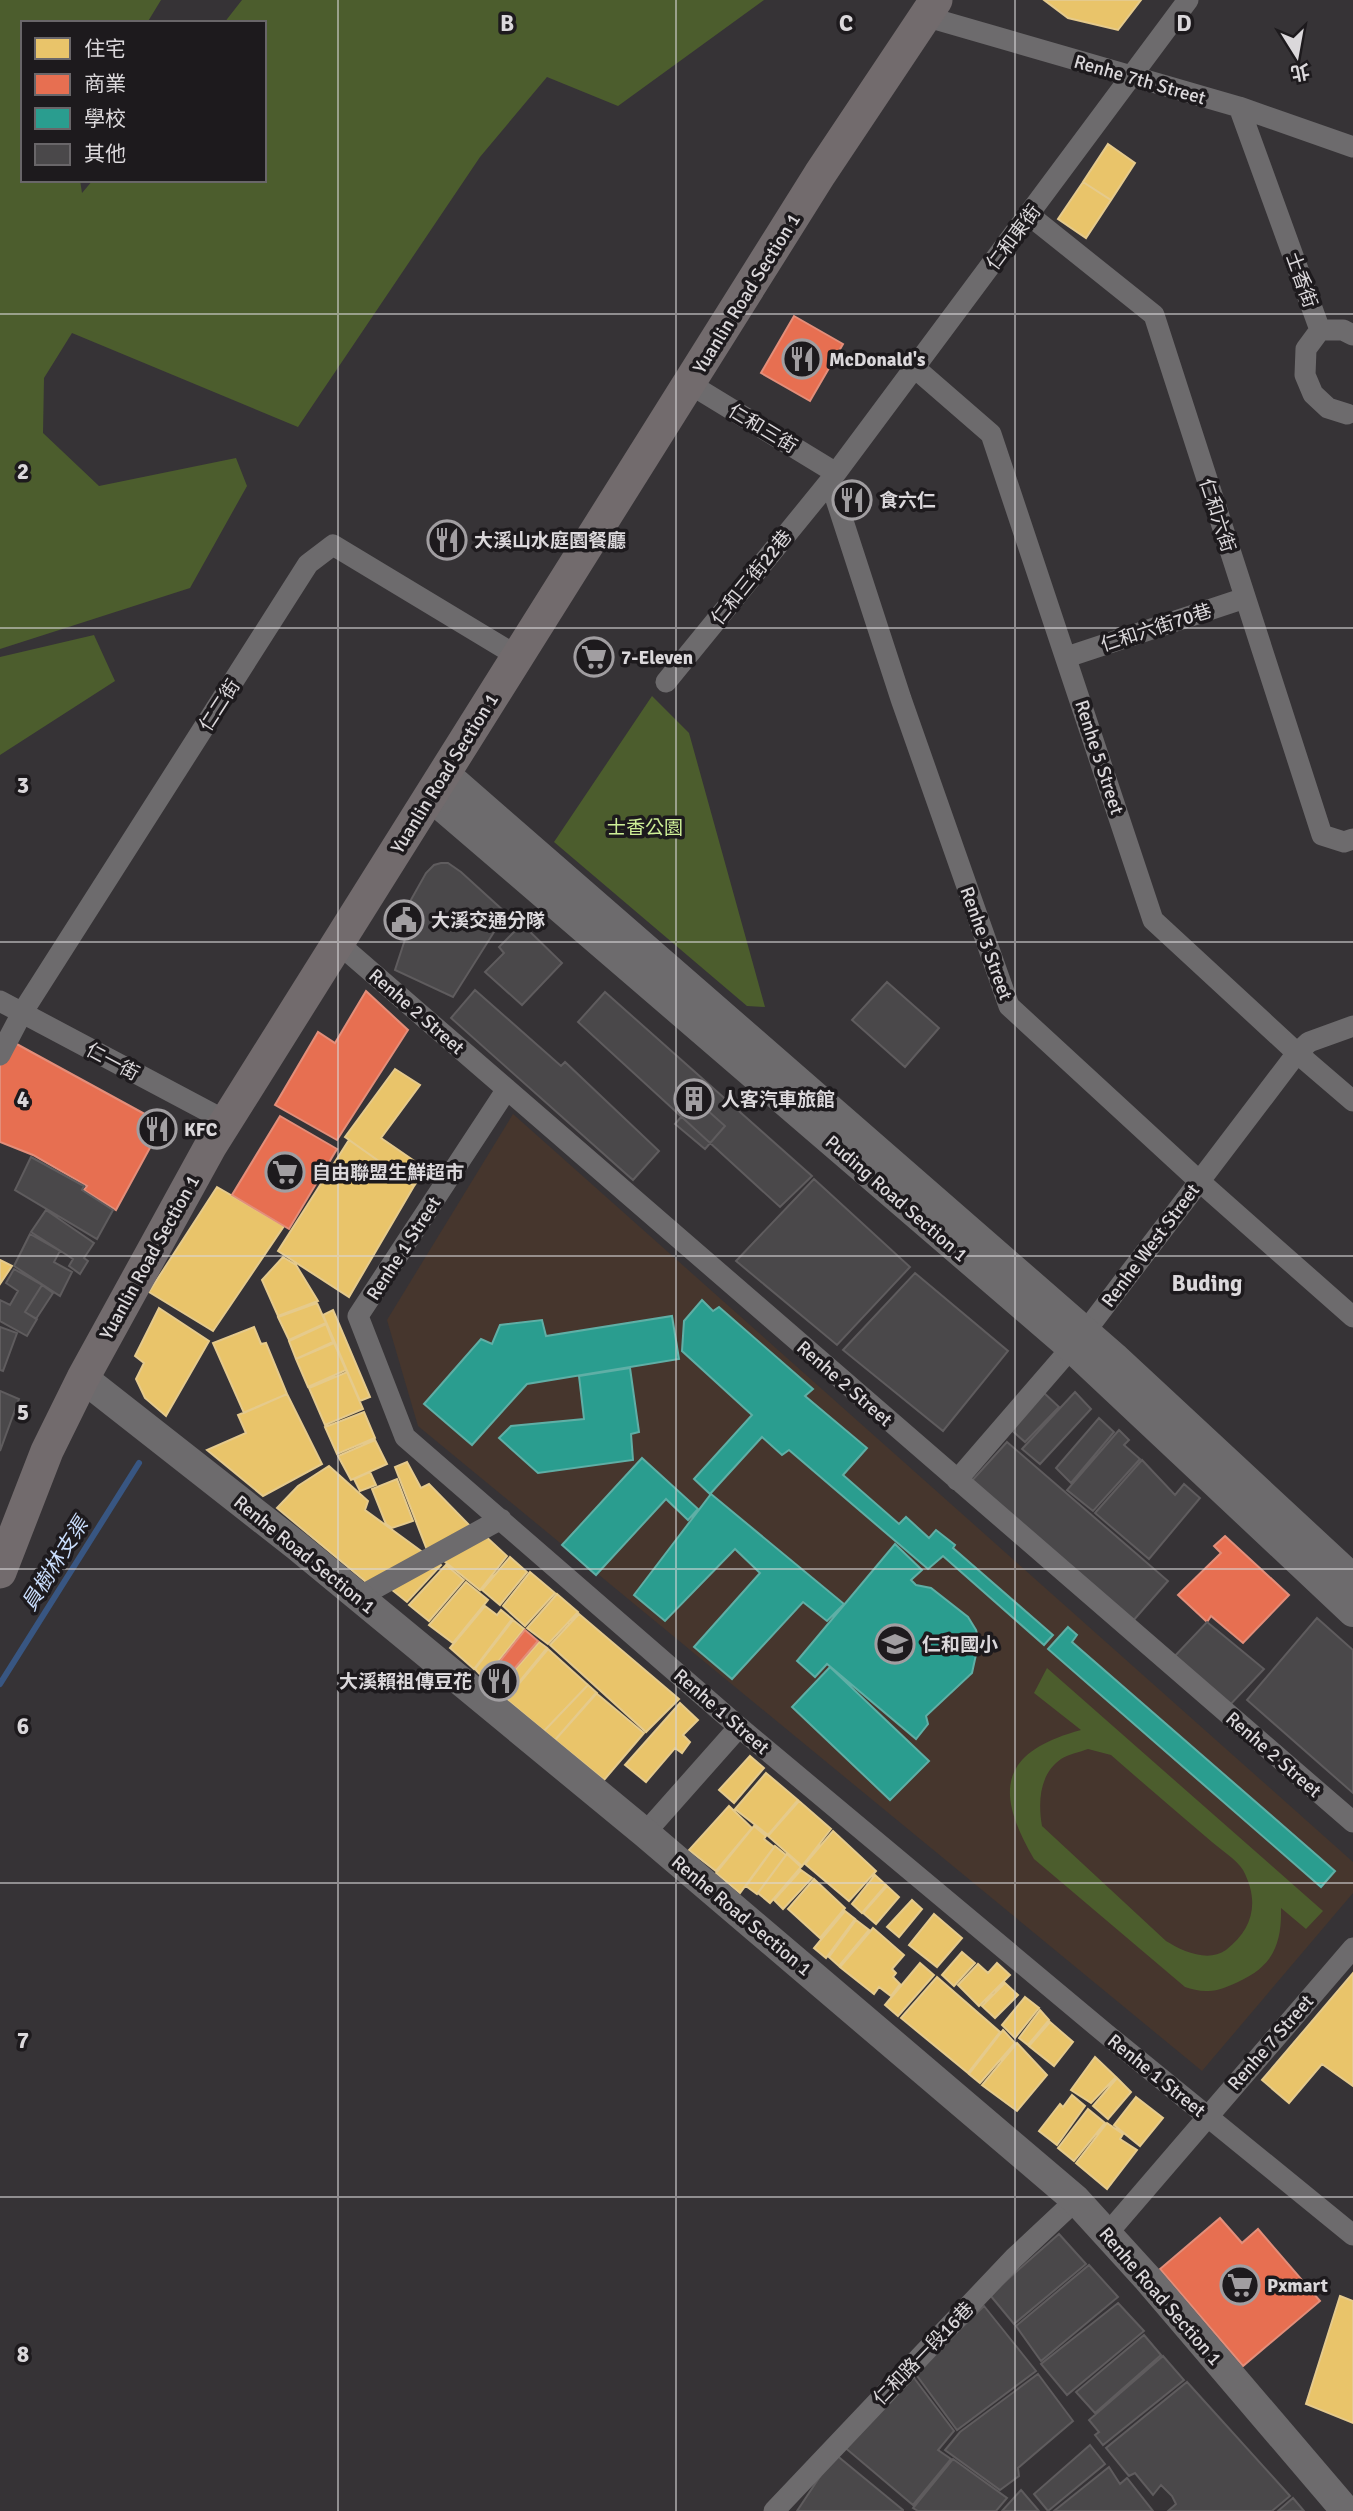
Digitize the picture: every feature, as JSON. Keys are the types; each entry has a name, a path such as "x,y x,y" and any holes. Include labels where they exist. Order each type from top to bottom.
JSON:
{"main road":[{"name":"Yuanlin Road Section 1","path":"0,1572 47,1451 83,1378 226,1121 820,174 930,8"},
{"name":"Puding Road Section 1","path":"437,785 1353,1579"},
{"name":"Puding Road Section 1","path":"1078,1340 1353,1612"},
{"name":"Renhe Road Section 1","path":"83,1378 359,1597 645,1833 1076,2200 1346,2511"}],"street":[{"name":"仁和東街","path":"833,477 1188,0"},
{"name":"Renhe 7th Street","path":"930,8 1131,77 1239,107 1353,146"},
{"name":"士香街","path":"1239,107 1320,330 1306,349 1305,375 1313,394 1328,408 1351,420"},
{"name":"仁和六街","path":"1029,215 1154,315 1322,835 1344,842 1353,839"},
{"path":"1320,330 1343,330 1353,335"},
{"name":"Renhe 5 Street","path":"915,368 991,434 1153,920 1353,1101"},
{"name":"仁和三街","path":"690,384 833,477"},
{"name":"仁和三街22巷","path":"666,682 833,477"},
{"name":"Renhe 3 Street","path":"833,477 901,699 1009,1006 1198,1180 1353,1317"},
{"name":"仁二街","path":"0,1055 22,1013 308,564 333,545 517,656"},
{"name":"仁和六街70巷","path":"1067,657 1245,598"},
{"name":"Renhe 2 Street","path":"338,943 1353,1822"},
{"name":"仁一街","path":"0,1002 226,1121"},
{"name":"Renhe West Street","path":"957,1480 1078,1340 1297,1053 1309,1042 1353,1026"},
{"name":"Renhe 1 Street","path":"507,1089 358,1316 405,1437 739,1727 1353,2235"},
{"path":"359,1597 501,1519"},
{"path":"645,1833 739,1727"},
{"name":"Renhe 7 Street","path":"1107,2234 1353,1948"},
{"name":"仁和路一段16巷","path":"774,2511 1014,2258 1076,2200"}],"shaded area":[{"name":"仁和國小","path":"513,1114 1353,1862 1353,1893 1202,2071 418,1426 387,1320"}],"green space":[{"path":"0,0 161,0 148,21 21,21 21,182 80,182 82,193 91,182 266,182 266,21 226,21 242,0 764,0 618,106 547,77 480,157 298,427 72,333 44,378 43,433 99,486 236,458 247,486 190,588 0,649"},
{"path":"94,635 115,681 0,755 0,657"},
{"name":"士香公園","path":"652,696 689,733 765,1007 747,1006 554,842"},
{"path":"1047,1668 1323,1911 1306,1929 1281,1908 1277,1944 1267,1962 1259,1969 1250,1976 1218,1990 1203,1991 1185,1987 1034,1859 1021,1835 1010,1794 1012,1777 1020,1763 1034,1750 1054,1739 1081,1730 1034,1693","holes":["1088,1749 1111,1755 1243,1870 1251,1893 1251,1914 1248,1924 1235,1942 1219,1954 1203,1956 1187,1952 1166,1941 1042,1826 1042,1789 1054,1765 1064,1757"]}],"building: 住宅":[{"path":"1044,0 1141,0 1118,30 1068,18"},
{"path":"1108,144 1135,163 1111,200 1083,182"},
{"path":"1083,182 1111,200 1086,238 1058,219"},
{"path":"395,1069 420,1085 381,1138 426,1169 414,1186 345,1137"},
{"path":"349,1140 414,1186 349,1297 278,1251"},
{"path":"217,1187 284,1226 213,1331 149,1292"},
{"path":"283,1257 296,1265 318,1301 278,1316 262,1280"},
{"path":"0,1260 12,1266 0,1284"},
{"path":"317,1303 326,1323 289,1340 278,1317"},
{"path":"159,1308 209,1341 166,1416 145,1398 136,1379 144,1363 135,1356"},
{"path":"333,1310 370,1397 360,1401 323,1315"},
{"path":"326,1324 333,1342 296,1359 289,1341"},
{"path":"254,1327 261,1344 266,1343 287,1394 244,1413 213,1343"},
{"path":"334,1343 346,1370 308,1387 296,1359"},
{"path":"347,1372 363,1409 325,1425 309,1388"},
{"path":"287,1394 322,1464 263,1496 207,1450 246,1433 238,1415"},
{"path":"364,1412 375,1438 337,1454 325,1427"},
{"path":"375,1440 387,1464 351,1480 338,1456"},
{"path":"407,1462 421,1488 429,1484 473,1529 427,1550 395,1467"},
{"path":"329,1466 368,1501 365,1510 428,1556 371,1586 277,1508 298,1486"},
{"path":"370,1472 376,1485 360,1491 354,1479"},
{"path":"397,1479 413,1521 392,1528 386,1524 372,1489"},
{"path":"482,1533 507,1556 480,1590 439,1557"},
{"path":"510,1557 527,1572 500,1605 482,1590"},
{"path":"435,1560 441,1565 407,1602 386,1585"},
{"path":"446,1565 464,1580 429,1621 409,1605"},
{"path":"530,1572 555,1593 525,1626 503,1606"},
{"path":"466,1582 488,1600 453,1643 429,1625"},
{"path":"557,1594 578,1612 548,1644 527,1628"},
{"path":"485,1606 497,1615 501,1610 512,1619 474,1669 450,1648"},
{"path":"579,1614 679,1699 646,1732 550,1645"},
{"path":"513,1620 524,1629 484,1679 475,1669"},
{"path":"539,1642 547,1648 515,1687 506,1680"},
{"path":"548,1649 588,1685 544,1731 506,1699"},
{"path":"588,1685 597,1693 555,1740 544,1731"},
{"path":"596,1693 644,1733 604,1780 555,1740"},
{"path":"680,1703 698,1720 683,1735 690,1742 682,1753 675,1748 646,1782 625,1765"},
{"path":"750,1756 764,1768 734,1803 719,1790"},
{"path":"766,1773 798,1800 768,1835 735,1809"},
{"path":"799,1801 831,1829 802,1866 768,1836"},
{"path":"729,1806 752,1828 716,1871 689,1850"},
{"path":"754,1826 774,1847 740,1893 716,1873"},
{"path":"833,1831 876,1871 849,1901 805,1864"},
{"path":"775,1846 786,1855 757,1894 746,1886"},
{"path":"787,1854 801,1867 770,1903 758,1893"},
{"path":"801,1870 812,1878 783,1909 774,1900"},
{"path":"875,1875 886,1885 862,1913 852,1904"},
{"path":"814,1879 845,1908 820,1938 788,1909"},
{"path":"887,1886 899,1897 876,1924 863,1913"},
{"path":"912,1900 922,1909 899,1937 887,1927"},
{"path":"845,1911 855,1919 826,1958 814,1948"},
{"path":"934,1914 962,1938 937,1967 909,1945"},
{"path":"856,1920 869,1930 839,1966 829,1957"},
{"path":"873,1928 904,1955 892,1969 896,1973 893,1977 900,1984 891,1996 879,1987 874,1994 840,1967"},
{"path":"962,1952 975,1963 954,1986 942,1975"},
{"path":"920,1963 934,1975 898,2016 885,2005"},
{"path":"997,1963 1010,1975 979,2006 958,1985 978,1964 988,1973"},
{"path":"1353,1973 1353,2086 1322,2064 1289,2103 1262,2080"},
{"path":"937,1977 1000,2032 968,2073 901,2018"},
{"path":"1005,1983 1018,1995 995,2018 982,2006"},
{"path":"1025,1997 1039,2008 1015,2038 1002,2025"},
{"path":"1040,2010 1049,2020 1028,2045 1019,2038"},
{"path":"1050,2022 1073,2042 1054,2066 1029,2046"},
{"path":"1003,2030 1015,2043 980,2083 969,2074"},
{"path":"1017,2043 1047,2075 1017,2111 982,2085"},
{"path":"1095,2057 1116,2077 1091,2103 1071,2090"},
{"path":"1117,2078 1131,2092 1108,2119 1093,2106"},
{"path":"1072,2095 1085,2106 1057,2145 1039,2131 1060,2104 1063,2107"},
{"path":"1136,2097 1163,2118 1140,2146 1114,2125"},
{"path":"1088,2109 1105,2123 1074,2161 1058,2148"},
{"path":"1107,2123 1123,2134 1120,2139 1137,2150 1107,2189 1076,2163"},
{"path":"1340,2296 1353,2301 1353,2423 1306,2404"}],"building: 商業":[{"name":"McDonald's","path":"794,316 843,344 810,401 761,373"},
{"path":"366,991 408,1030 337,1140 275,1105 318,1032 335,1043"},
{"path":"13,1042 163,1124 116,1210 84,1190 87,1186 33,1155 0,1142 0,1066"},
{"name":"自由聯盟生鮮超市","path":"280,1116 337,1149 289,1229 232,1195"},
{"path":"1225,1536 1289,1595 1243,1643 1211,1616 1207,1622 1178,1595 1221,1553 1214,1546"},
{"path":"525,1630 538,1641 497,1689 485,1680"},
{"name":"Pxmart","path":"1220,2218 1242,2243 1258,2229 1320,2301 1243,2366 1160,2269"}],"building: 學校":[{"path":"702,1300 713,1311 719,1307 813,1389 805,1396 867,1448 843,1475 899,1524 906,1517 929,1538 936,1530 955,1545 953,1548 1053,1635 1044,1645 943,1556 928,1569 789,1450 782,1455 762,1437 710,1494 694,1479 752,1415 682,1351 684,1321"},
{"path":"672,1316 679,1359 527,1384 472,1445 424,1404 481,1339 492,1344 500,1325 542,1320 546,1336"},
{"path":"630,1368 639,1432 631,1434 633,1460 538,1473 499,1438 511,1426 584,1419 579,1376"},
{"path":"642,1458 698,1509 688,1520 666,1499 596,1575 562,1545"},
{"path":"711,1494 844,1604 827,1621 803,1602 732,1679 694,1647 760,1573 735,1549 665,1621 634,1595"},
{"path":"895,1544 922,1570 911,1580 916,1585 931,1588 968,1617 979,1641 972,1673 926,1716 928,1724 916,1739 827,1664 815,1677 797,1661"},
{"path":"1068,1627 1077,1635 1072,1642 1335,1871 1321,1887 1048,1649"},
{"path":"830,1667 929,1761 890,1800 792,1707"}],"building: 其他":[{"path":"448,863 461,872 506,913 453,997 395,970 415,909 408,905 426,873 434,865"},
{"path":"522,924 562,963 522,1005 485,972 504,953 499,947"},
{"path":"887,982 939,1028 905,1067 852,1020"},
{"path":"475,990 561,1066 565,1062 659,1151 633,1180 451,1018"},
{"name":"人客汽車旅館","path":"605,992 812,1176 780,1207 578,1022"},
{"path":"696,1100 725,1126 705,1149 675,1124"},
{"path":"31,1157 84,1186 82,1190 113,1210 97,1239 15,1190"},
{"path":"814,1179 910,1267 837,1345 736,1261"},
{"path":"46,1210 94,1243 84,1258 88,1261 80,1274 69,1266 73,1259 31,1232"},
{"path":"30,1234 60,1251 54,1262 72,1272 60,1296 14,1266"},
{"path":"14,1269 42,1285 25,1312 37,1319 27,1336 0,1321 0,1300 10,1305 18,1291 6,1283"},
{"path":"915,1273 1008,1351 943,1431 843,1350"},
{"path":"42,1285 53,1293 36,1319 25,1312"},
{"path":"0,1327 17,1333 3,1371 0,1370"},
{"path":"0,1391 19,1399 0,1451"},
{"path":"1042,1391 1059,1407 1025,1442 1008,1427"},
{"path":"1075,1392 1091,1409 1040,1464 1022,1449"},
{"path":"1099,1418 1114,1432 1071,1483 1056,1468"},
{"path":"1119,1430 1129,1440 1124,1445 1140,1459 1093,1511 1067,1490"},
{"path":"1007,1442 1168,1581 1132,1622 969,1484"},
{"path":"1142,1460 1175,1495 1184,1484 1200,1498 1149,1559 1095,1513"},
{"path":"1317,1618 1353,1650 1353,1793 1247,1700"},
{"path":"1207,1622 1264,1669 1229,1706 1172,1659"},
{"path":"1059,2234 1086,2264 1014,2324 990,2295"},
{"path":"1089,2265 1118,2297 1041,2361 1016,2326"},
{"path":"1118,2303 1144,2331 1067,2395 1041,2364"},
{"path":"984,2306 1036,2371 957,2430 915,2373"},
{"path":"1144,2335 1161,2355 1095,2413 1076,2392"},
{"path":"1163,2356 1184,2380 1103,2445 1095,2435 1099,2432 1089,2420"},
{"path":"911,2374 954,2431 938,2450 951,2459 913,2505 843,2446"},
{"path":"1038,2374 1073,2421 1018,2468 1019,2476 1000,2490 945,2450 960,2432"},
{"path":"1187,2382 1290,2496 1272,2511 1168,2511 1176,2504 1172,2496 1161,2485 1153,2495 1135,2473 1129,2476 1106,2448"},
{"path":"1090,2445 1105,2464 1048,2511 1034,2494"},
{"path":"835,2454 903,2510 903,2511 797,2511"},
{"path":"953,2459 1007,2498 996,2511 918,2511 913,2508"},
{"path":"1109,2467 1120,2484 1127,2478 1153,2511 1054,2511"},
{"path":"1021,2490 1039,2511 1002,2511"},
{"path":"1293,2498 1304,2511 1278,2511"}],"waterway":[{"name":"員樹林支渠","path":"0,1684 139,1463"}],"place":[{"name":"McDonald's","path":"802,359"},
{"name":"食六仁","path":"852,500"},
{"name":"大溪山水庭園餐廳","path":"447,540"},
{"name":"7-Eleven","path":"594,657"},
{"name":"大溪交通分隊","path":"404,920"},
{"name":"人客汽車旅館","path":"694,1099"},
{"name":"KFC","path":"157,1129"},
{"name":"自由聯盟生鮮超市","path":"285,1172"},
{"name":"仁和國小","path":"895,1644"},
{"name":"大溪賴祖傳豆花","path":"499,1681"},
{"name":"Pxmart","path":"1240,2285"}],"district":[{"name":"Buding","path":"1207,1283"}]}
